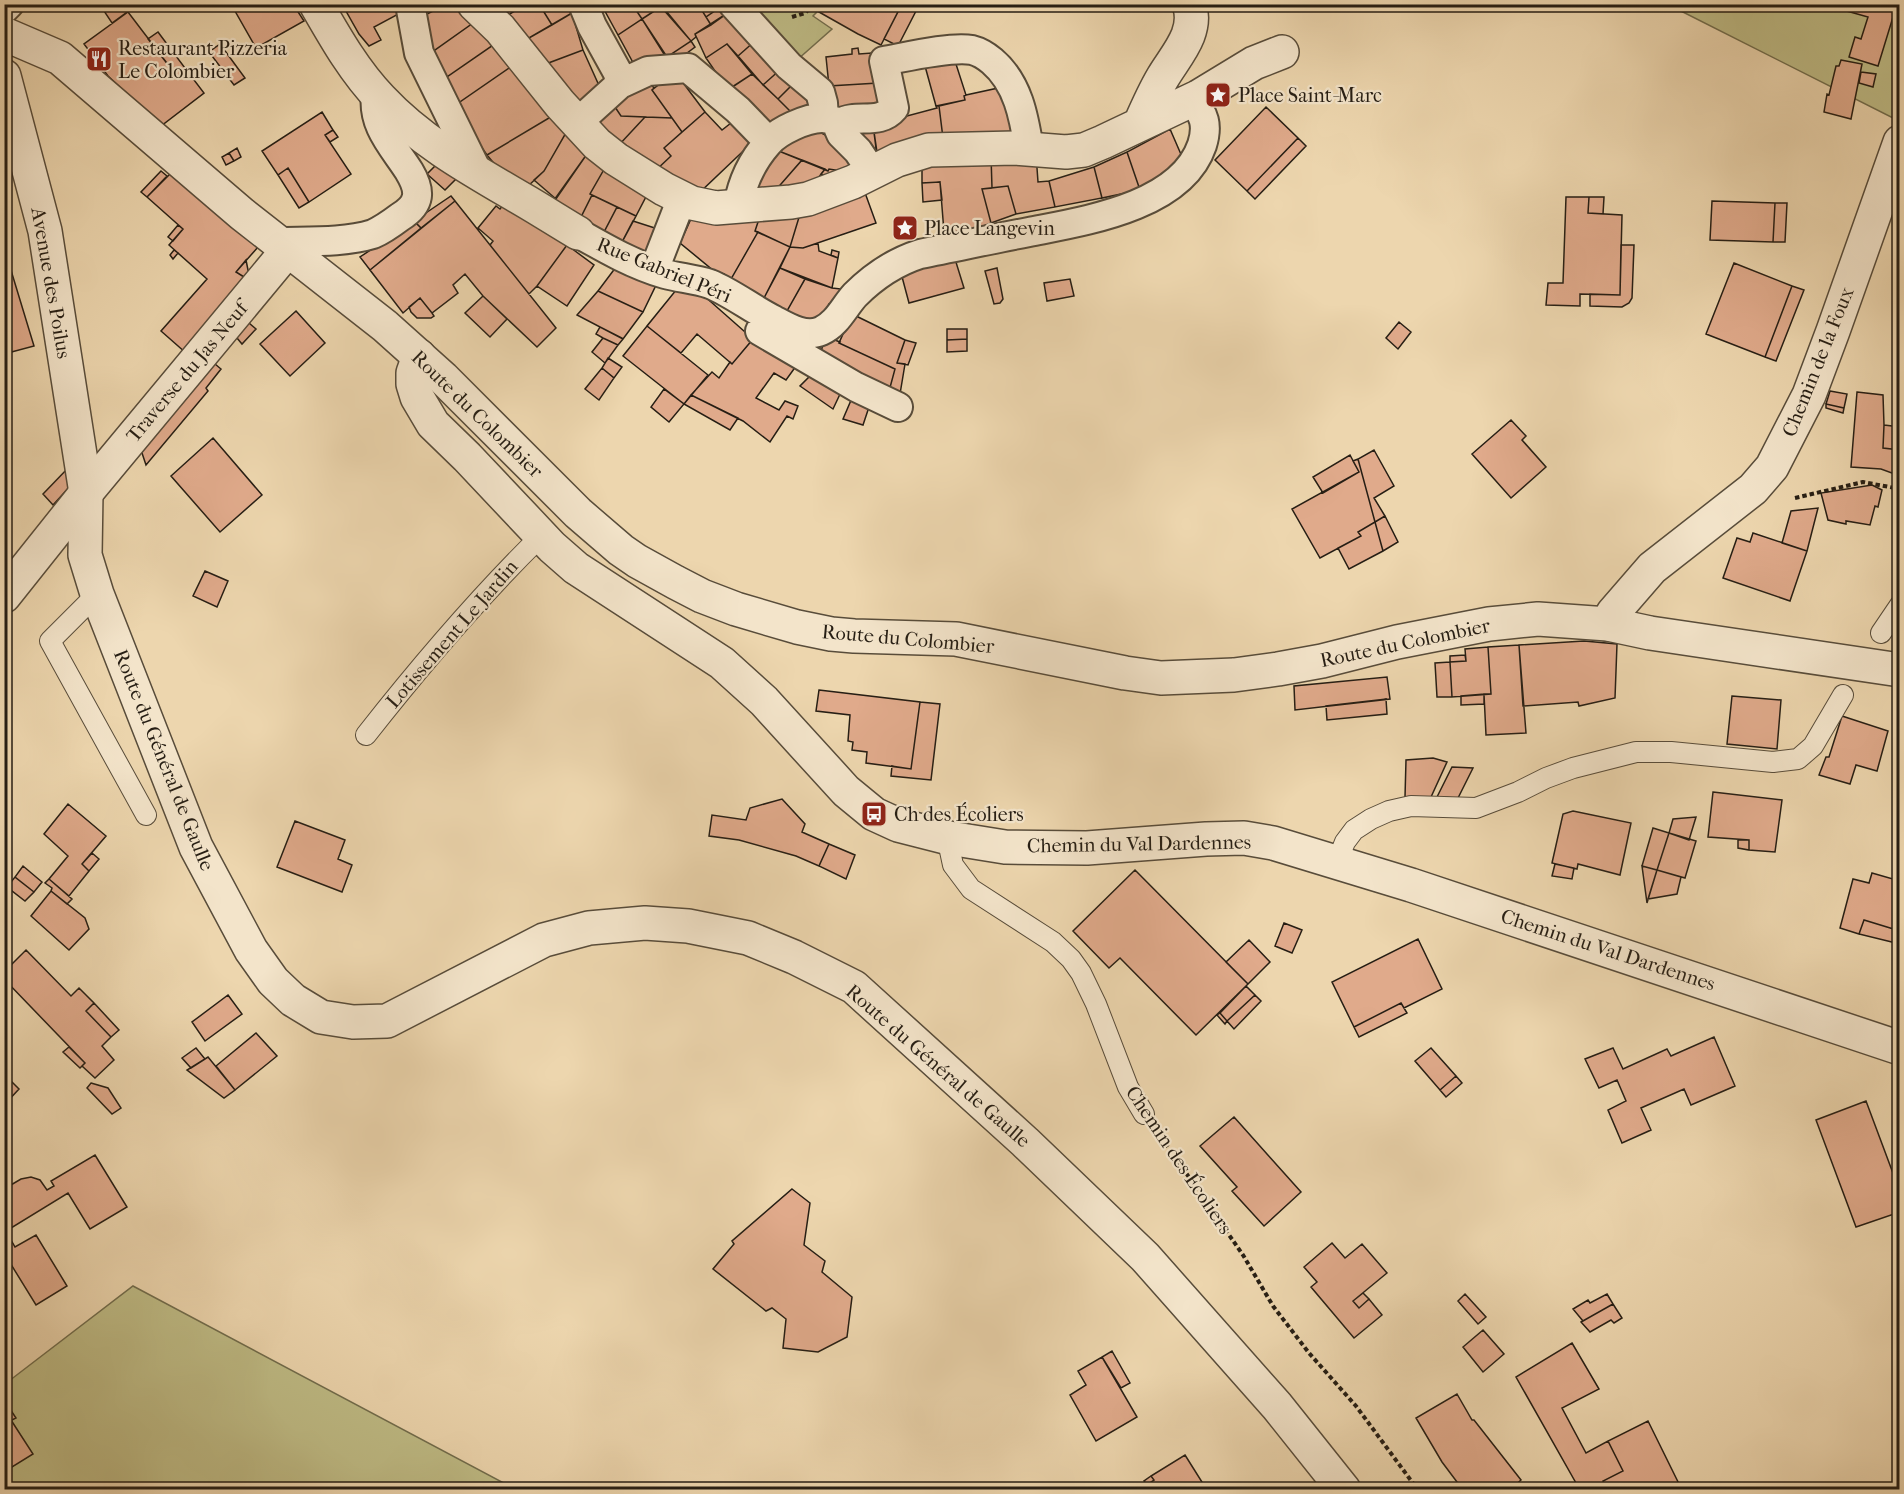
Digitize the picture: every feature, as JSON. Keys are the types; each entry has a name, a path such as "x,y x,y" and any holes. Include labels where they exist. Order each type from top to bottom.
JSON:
{"street":[{"path":"4,9 9,4"},
{"name":"Rue Gabriel Péri","path":"316,4 352,64 376,94 423,136 479,175 621,256 654,270 708,284 780,323 810,334 819,332 834,322 855,296 873,279 906,259 920,254 1054,228 1098,216 1135,205 1172,185 1192,163 1201,148 1206,132 1204,115 1190,100"},
{"path":"410,4 419,53 479,175"},
{"path":"474,4 500,29 597,144 616,159 682,198 692,203 716,208 808,199 853,182 897,160 929,150 1029,149 1066,152 1084,150 1210,90 1254,63 1282,52"},
{"path":"583,4 618,74 620,84"},
{"path":"733,4 789,66 820,92 832,121 858,151 872,172"},
{"path":"1140,124 1163,77 1189,33 1192,21 1188,4"},
{"name":"Route du Colombier","path":"4,34 60,58 282,247 385,326 499,433 578,513 629,556 702,596 736,609 797,627 831,634 956,639 1125,673 1161,678 1234,675 1278,669 1489,624 1538,619 1608,624 1650,633 1899,670"},
{"path":"738,206 745,179 769,142 790,128 806,121 881,117 890,112 894,108 884,61 956,50 969,49 980,52 1004,72 1013,87 1025,125 1029,149"},
{"path":"577,123 620,84 648,71 688,68 738,110 769,142"},
{"name":"Avenue des Poilus","path":"4,76 45,231 86,493"},
{"path":"282,247 373,234 397,220 413,207 417,200 417,187 378,124 376,94"},
{"name":"Chemin de la Foux","path":"1608,624 1613,613 1652,568 1753,489 1772,467 1809,395 1864,247 1899,142"},
{"path":"654,270 682,198"},
{"name":"Traverse du Jas Neuf","path":"4,596 282,247"},
{"path":"708,284 729,307 762,333 856,387 898,407"},
{"name":"Chemin du Val Dardennes","path":"419,356 413,373 413,384 423,409 434,424 542,535 576,568 722,663 764,701 846,791 874,814 898,825 951,839 1005,847 1087,848 1244,838 1273,843 1616,952 1899,1048"},
{"name":"Route du Général de Gaulle","path":"86,493 86,555 97,594 196,846 251,950 273,981 293,1000 321,1017 353,1022 387,1021 544,940 590,928 645,923 688,926 748,938 794,957 854,987 1025,1142 1145,1257 1277,1406 1344,1490"}],"lane":[{"name":"Lotissement Le Jardin","path":"366,735 458,622 542,535"},
{"path":"97,594 50,641 146,815"},
{"path":"1881,633 1899,605"},
{"path":"1337,862 1345,842 1354,830 1389,811 1411,806 1476,808 1573,768 1636,752 1671,752 1773,762 1798,759 1813,746 1843,695"},
{"name":"Chemin des Écoliers","path":"951,839 950,851 953,865 971,889 1053,942 1071,959 1081,973 1096,1004 1128,1087 1144,1114"}],"path":[{"path":"789,18 805,13 814,4"},
{"path":"1753,489 1793,499 1863,482 1899,489"},
{"name":"Chemin des Écoliers","path":"1144,1114 1220,1221 1273,1306 1309,1353 1356,1406 1418,1490"}],"shaded area":[{"path":"745,4 824,5 813,16 832,29 797,60"},
{"path":"1669,5 1899,5 1899,121"},
{"path":"133,1286 515,1489 5,1490 5,1384"}],"building":[{"path":"113,4 138,4 112,23 104,11"},
{"path":"231,4 293,4 304,21 256,48"},
{"path":"342,4 404,4 406,10 374,27 381,40 369,46 359,34"},
{"path":"447,4 460,4 476,21 428,55 419,18"},
{"path":"497,4 526,4 505,17"},
{"path":"526,4 539,4 552,25 522,42 505,17"},
{"path":"539,4 571,4 572,13 552,25"},
{"path":"601,4 632,4 642,19 618,35"},
{"path":"632,4 661,4 662,6 642,19"},
{"path":"665,4 698,4 711,25 695,34 696,37 691,41 663,9 662,6"},
{"path":"707,4 725,4 706,17 701,9"},
{"path":"725,4 732,10 711,25 706,17"},
{"path":"827,4 902,4 881,45 819,12"},
{"path":"902,4 908,4 917,9 898,46 884,39"},
{"path":"1845,4 1897,4 1878,66 1849,57 1855,37 1861,39 1868,17 1843,10"},
{"path":"662,6 691,41 667,57 642,19"},
{"path":"732,10 755,41 738,56 727,44 706,58 695,34"},
{"path":"128,12 179,79 188,72 204,93 161,126 108,76 84,44"},
{"path":"572,13 583,50 543,65 522,42"},
{"path":"642,19 664,54 636,68 618,35"},
{"path":"476,21 496,43 444,79 428,55"},
{"path":"158,32 188,72 179,79 148,39"},
{"path":"691,41 695,47 675,62 670,55"},
{"path":"755,41 782,68 763,85 738,56"},
{"path":"496,43 515,64 457,104 444,79"},
{"path":"220,44 245,78 234,85 209,52"},
{"path":"727,44 752,74 728,90 706,58"},
{"path":"858,48 859,54 872,53 878,83 829,86 826,57 852,54 852,49"},
{"path":"583,50 601,90 573,105 543,65"},
{"path":"1841,60 1862,64 1851,119 1824,112 1836,66 1839,66"},
{"path":"955,61 966,95 965,100 936,106 925,66"},
{"path":"515,64 554,115 487,155 470,131 457,104"},
{"path":"782,68 796,81 778,99 763,85"},
{"path":"675,72 705,112 682,132 652,90"},
{"path":"1861,72 1876,74 1873,87 1859,83"},
{"path":"752,74 796,117 766,132 729,89"},
{"path":"647,79 672,118 621,116 613,104"},
{"path":"796,81 818,98 796,117 778,99"},
{"path":"878,83 882,109 832,110 829,86"},
{"path":"1003,87 1017,143 943,138 939,106 965,100 966,95"},
{"path":"613,104 621,116 645,117 618,146 592,126"},
{"path":"936,106 939,106 943,138 877,152 873,125 937,108"},
{"path":"1266,107 1298,138 1247,191 1215,160"},
{"path":"322,112 333,130 325,135 351,174 309,202 288,168 278,175 262,151"},
{"path":"705,112 722,130 740,116 758,137 698,194 655,171 671,156 664,148"},
{"path":"554,115 567,131 544,171 526,188 511,184 487,155"},
{"path":"645,117 672,118 682,132 664,148 671,156 655,171 618,146"},
{"path":"851,124 873,125 876,148 868,149"},
{"path":"810,127 837,141 853,158 848,172 829,169 828,171 771,148"},
{"path":"1170,129 1183,159 1140,190 1127,152"},
{"path":"333,130 338,137 330,142 325,135"},
{"path":"567,131 589,151 556,199 534,180 544,171"},
{"path":"1298,138 1306,146 1255,199 1247,191"},
{"path":"237,148 241,157 234,161 229,153"},
{"path":"771,148 802,160 774,192 753,192"},
{"path":"589,151 606,166 590,194 592,195 579,221 554,200"},
{"path":"1127,152 1140,190 1102,198 1094,167"},
{"path":"229,153 234,161 226,165 222,157"},
{"path":"1036,154 1038,182 1049,181 1055,207 1016,214 1008,186 992,188 991,156"},
{"path":"991,156 992,188 982,189 991,223 971,231 940,237 944,232 940,182 922,183 922,160"},
{"path":"802,160 825,169 807,193 774,192"},
{"path":"439,162 457,178 445,190 427,174"},
{"path":"606,166 650,189 636,216 590,194"},
{"path":"1094,167 1102,198 1055,207 1049,181"},
{"path":"176,168 258,247 236,272 249,280 186,353 161,331 207,279 169,245 183,229 147,197"},
{"path":"288,168 309,202 299,208 278,175"},
{"path":"825,169 848,172 837,177 821,174"},
{"path":"161,171 167,176 147,197 141,192"},
{"path":"940,182 942,200 923,202 922,183"},
{"path":"1008,186 1016,214 991,223 982,189"},
{"path":"864,190 876,223 803,248 790,247 800,214"},
{"path":"592,195 617,207 603,234 579,221"},
{"path":"451,196 455,201 421,228 414,221"},
{"path":"1566,197 1589,197 1588,213 1622,215 1620,295 1580,294 1580,306 1546,305 1548,283 1563,283"},
{"path":"1589,197 1604,197 1603,214 1588,213"},
{"path":"455,201 556,328 537,347 483,296 465,274 453,285 458,293 432,313 420,298 403,313 370,270"},
{"path":"506,201 519,207 567,245 529,294 490,245 493,241 478,228 496,206 500,209"},
{"path":"1712,201 1775,203 1773,242 1710,240"},
{"path":"1775,203 1787,203 1785,242 1773,242"},
{"path":"617,207 636,216 621,244 603,234"},
{"path":"695,210 759,219 755,231 758,232 727,286 720,282 724,274 714,271 680,243"},
{"path":"800,214 790,247 755,231 759,219"},
{"path":"414,221 421,228 370,270 360,257"},
{"path":"633,221 661,230 652,259 621,244"},
{"path":"178,225 183,229 173,241 168,237"},
{"path":"758,232 790,247 764,298 727,286"},
{"path":"818,243 819,251 838,258 832,288 780,268 790,247 803,248"},
{"path":"567,245 594,265 567,306 537,286"},
{"path":"1621,245 1634,245 1632,298 1622,307 1590,306 1590,294 1620,295"},
{"path":"174,250 178,253 173,259 170,255"},
{"path":"832,250 839,252 838,258 831,255"},
{"path":"955,259 964,288 909,303 901,273"},
{"path":"246,260 249,275 247,279 236,272"},
{"path":"619,263 658,281 643,312 598,291"},
{"path":"1734,263 1792,286 1765,357 1706,334"},
{"path":"10,267 34,346 4,354 4,274"},
{"path":"780,268 805,279 787,311 764,298"},
{"path":"997,268 1003,299 1000,303 994,304 985,271"},
{"path":"685,279 753,339 732,364 697,334 681,353 647,326"},
{"path":"805,279 832,288 850,290 836,308 829,304 817,327 787,311"},
{"path":"1070,279 1074,296 1047,301 1044,283"},
{"path":"1792,286 1804,290 1776,361 1765,357"},
{"path":"598,291 643,312 623,339 577,315"},
{"path":"483,296 507,319 490,337 465,313"},
{"path":"420,298 434,316 431,318 417,318 411,312 409,307"},
{"path":"296,311 325,343 290,376 260,344"},
{"path":"852,314 905,340 897,363 905,364 899,400 888,395 895,369 839,343"},
{"path":"243,318 256,329 242,344 232,332"},
{"path":"1399,322 1411,332 1398,349 1386,338"},
{"path":"647,326 708,375 684,404 623,356"},
{"path":"600,327 623,339 618,345 603,338 596,334"},
{"path":"947,329 967,329 967,339 947,340"},
{"path":"825,336 895,369 888,395 841,371 843,363 820,356"},
{"path":"603,338 618,345 605,363 592,352"},
{"path":"753,339 799,362 786,380 774,373 756,398 779,410 785,401 798,406 793,419 787,416 770,442 743,421 691,395 712,372 719,378 730,362 732,364"},
{"path":"967,339 967,351 947,352 947,340"},
{"path":"905,340 916,343 908,365 897,363"},
{"path":"608,358 622,367 614,378 602,368"},
{"path":"209,359 221,369 206,388 208,391 146,465 138,441"},
{"path":"602,368 614,378 599,400 585,389"},
{"path":"814,372 841,392 833,409 800,386"},
{"path":"664,389 684,404 669,422 651,407"},
{"path":"1830,391 1847,394 1844,408 1826,404"},
{"path":"1857,392 1883,395 1883,448 1900,450 1900,476 1881,469 1851,467"},
{"path":"691,395 738,418 730,430 684,404"},
{"path":"852,398 870,404 863,425 843,419"},
{"path":"1826,404 1844,408 1843,413 1826,408"},
{"path":"1511,420 1526,436 1522,440 1546,467 1511,498 1472,454"},
{"path":"1884,425 1900,427 1900,450 1883,448"},
{"path":"213,438 262,495 220,532 171,476"},
{"path":"1374,450 1394,486 1374,498 1385,516 1375,522 1358,459"},
{"path":"1350,455 1359,472 1323,493 1313,477"},
{"path":"1358,459 1375,522 1358,532 1361,536 1320,558 1292,509 1359,472 1353,461"},
{"path":"70,466 74,482 53,505 43,494"},
{"path":"1872,485 1882,490 1870,525 1846,521 1846,524 1828,520 1821,493"},
{"path":"1818,508 1807,551 1782,543 1791,511"},
{"path":"1385,516 1398,542 1383,551 1375,522"},
{"path":"1375,522 1383,551 1349,569 1338,548 1361,536 1358,532"},
{"path":"1753,533 1807,551 1790,601 1723,578 1737,538 1750,542"},
{"path":"205,571 228,581 217,607 193,596"},
{"path":"1584,641 1617,644 1615,698 1579,706 1578,702 1523,706 1519,645"},
{"path":"1519,645 1526,733 1486,735 1484,694 1491,694 1488,647"},
{"path":"1488,647 1491,694 1452,697 1450,662 1466,661 1465,649"},
{"path":"1465,655 1466,661 1450,662 1450,656"},
{"path":"1450,662 1452,697 1437,697 1435,663"},
{"path":"1387,677 1390,699 1295,710 1294,686"},
{"path":"819,690 920,702 911,769 866,763 867,752 852,750 853,742 848,741 850,715 816,711"},
{"path":"1484,694 1484,704 1461,705 1461,696"},
{"path":"1732,696 1781,700 1777,749 1727,744"},
{"path":"1386,699 1387,714 1327,720 1326,706"},
{"path":"920,702 940,704 931,780 891,776 892,766 911,769"},
{"path":"1842,716 1888,731 1877,771 1856,765 1850,784 1819,775 1826,757 1829,757"},
{"path":"1433,758 1447,762 1431,797 1405,797 1406,760"},
{"path":"1452,767 1473,768 1458,798 1437,797"},
{"path":"1713,792 1782,800 1775,852 1749,850 1749,840 1708,837"},
{"path":"782,799 805,824 802,832 829,844 819,866 796,856 739,840 709,836 712,815 746,820 750,808"},
{"path":"68,804 106,836 82,864 89,871 69,896 49,879 68,856 44,834"},
{"path":"1573,811 1631,823 1620,875 1578,864 1577,869 1552,863 1563,814"},
{"path":"1696,817 1689,840 1669,833 1673,819"},
{"path":"295,821 345,840 338,859 352,865 342,892 277,867"},
{"path":"1653,828 1669,833 1657,870 1642,866"},
{"path":"1669,833 1696,841 1685,878 1657,870"},
{"path":"1738,840 1749,840 1749,850 1738,848"},
{"path":"829,844 855,855 846,879 819,866"},
{"path":"92,853 99,859 89,871 82,864"},
{"path":"1555,864 1574,868 1572,879 1552,876"},
{"path":"23,866 42,882 34,892 15,877"},
{"path":"1642,866 1657,870 1647,903"},
{"path":"1135,870 1248,984 1196,1035 1120,958 1109,968 1073,931"},
{"path":"1657,870 1681,877 1677,894 1648,899"},
{"path":"1872,873 1900,881 1900,931 1864,920 1859,934 1840,928 1853,879 1869,883"},
{"path":"15,877 34,892 25,901 7,887"},
{"path":"49,879 72,899 67,904 45,883"},
{"path":"51,891 85,918 89,929 69,950 31,916"},
{"path":"1864,920 1900,931 1900,944 1859,934"},
{"path":"1284,923 1302,930 1292,953 1275,946"},
{"path":"1418,939 1442,989 1404,1008 1401,1003 1354,1027 1332,982"},
{"path":"1249,940 1270,962 1248,984 1226,962"},
{"path":"26,950 71,996 79,988 94,1003 86,1011 111,1037 102,1046 114,1060 95,1078 82,1066 85,1063 4,979 4,972"},
{"path":"1246,986 1255,995 1227,1021 1220,1013"},
{"path":"228,995 242,1014 205,1041 192,1022"},
{"path":"1255,995 1261,1001 1234,1029 1227,1021"},
{"path":"94,1003 119,1030 111,1037 86,1011"},
{"path":"1401,1003 1407,1013 1359,1037 1354,1027"},
{"path":"1220,1013 1227,1021 1225,1024 1217,1015"},
{"path":"256,1033 277,1056 235,1090 216,1066"},
{"path":"1714,1037 1735,1086 1691,1105 1684,1089 1641,1108 1651,1130 1622,1143 1608,1110 1626,1101 1617,1080 1599,1088 1585,1059 1613,1048 1623,1069 1667,1049 1671,1056"},
{"path":"69,1047 85,1063 80,1068 63,1052"},
{"path":"196,1048 205,1059 191,1068 182,1058"},
{"path":"1431,1048 1456,1076 1440,1090 1415,1061"},
{"path":"208,1057 235,1090 224,1098 187,1070"},
{"path":"1456,1076 1462,1083 1446,1097 1440,1090"},
{"path":"10,1080 19,1089 4,1105 4,1085"},
{"path":"91,1083 108,1088 121,1108 112,1114 87,1088"},
{"path":"1866,1101 1900,1192 1900,1212 1856,1227 1816,1120"},
{"path":"1234,1117 1301,1192 1264,1226 1232,1191 1237,1187 1200,1146"},
{"path":"95,1155 127,1207 90,1229 68,1193 6,1231 15,1247 36,1235 67,1286 36,1305 4,1253 4,1189 21,1179 31,1177 40,1180 47,1190 54,1186 51,1181"},
{"path":"792,1189 810,1203 804,1245 825,1261 822,1272 852,1297 847,1337 818,1352 783,1348 786,1319 772,1308 766,1311 713,1269 734,1244 732,1241"},
{"path":"1332,1243 1345,1258 1362,1244 1387,1273 1353,1301 1359,1308 1369,1299 1382,1315 1354,1338 1311,1287 1317,1282 1304,1267"},
{"path":"1363,1293 1369,1299 1359,1308 1353,1301"},
{"path":"1465,1294 1486,1317 1478,1324 1458,1301"},
{"path":"1607,1294 1613,1304 1583,1321 1573,1309 1588,1300 1590,1303"},
{"path":"1613,1304 1622,1318 1614,1323 1611,1320 1590,1332 1581,1322"},
{"path":"1483,1330 1504,1354 1483,1372 1463,1347"},
{"path":"1572,1343 1599,1389 1562,1408 1586,1453 1608,1441 1623,1471 1603,1481 1608,1490 1580,1490 1516,1377"},
{"path":"1112,1351 1130,1383 1121,1388 1102,1357"},
{"path":"1102,1357 1137,1417 1096,1441 1070,1395 1086,1385 1078,1371"},
{"path":"1457,1394 1472,1420 1521,1480 1510,1490 1463,1490 1442,1462 1416,1418"},
{"path":"4,1400 16,1418 4,1424"},
{"path":"11,1420 33,1454 4,1472 4,1424"},
{"path":"1648,1421 1682,1490 1608,1490 1603,1481 1623,1471 1608,1441"},
{"path":"1185,1455 1207,1490 1139,1490 1154,1480 1151,1476"},
{"path":"1151,1476 1154,1480 1147,1485 1144,1481"}],"place":[{"name":"Restaurant Pizzeria Le Colombier","path":"99,59"},
{"name":"Place Saint-Marc","path":"1218,95"},
{"name":"Place Langevin","path":"905,228"},
{"name":"Ch des Écoliers","path":"874,814"}]}
